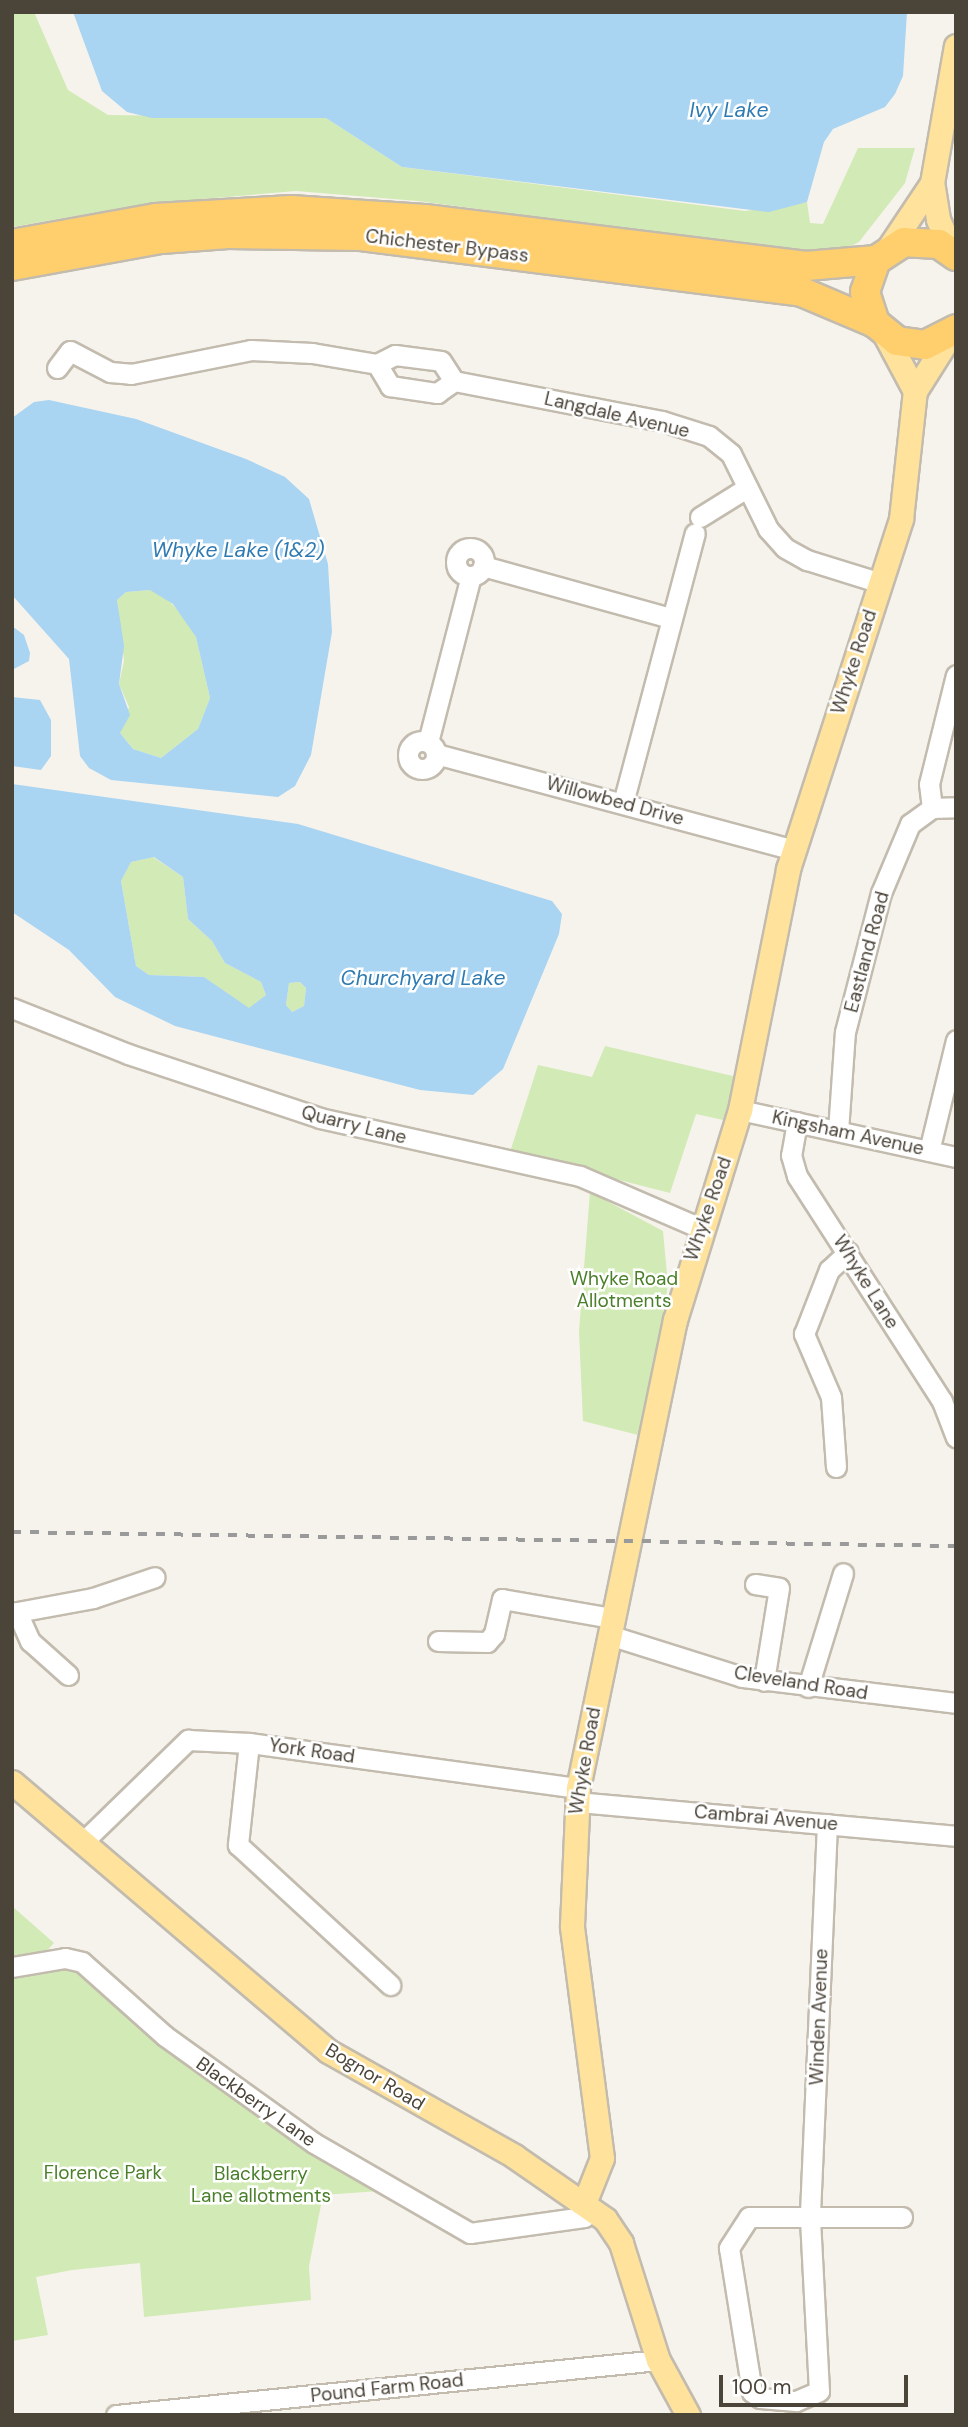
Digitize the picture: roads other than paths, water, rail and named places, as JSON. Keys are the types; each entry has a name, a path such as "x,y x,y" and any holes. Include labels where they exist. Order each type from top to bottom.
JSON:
{"highway":[{"name":"Chichester Bypass","path":"12,244 156,218 291,210 425,219 806,266 882,255 922,240 955,255"},
{"name":"Chichester Bypass","path":"12,266 161,239 278,233 361,236 802,292 880,328 925,345 953,331"},
{"path":"880,328 865,292 882,255"}],"main road":[{"path":"955,255 938,219 932,183 956,46"},
{"path":"882,255 932,183"},
{"path":"880,328 915,391"},
{"name":"Whyke Road","path":"590,2205 602,2158 572,1926 578,1795 610,1627 700,1228 740,1110 794,850 901,519 915,391 953,331"},
{"name":"Bognor Road","path":"12,1782 85,1840 274,2010 328,2051 590,2205 621,2243 658,2360 683,2408"}],"street":[{"path":"57,368 70,351 110,372 131,374 251,350 377,364 395,355 441,361 454,381"},
{"name":"Langdale Avenue","path":"377,364 390,386 437,393 454,381 662,421 709,436 731,454 746,489 785,548 881,583"},
{"path":"623,803 670,618 697,525 746,489"},
{"name":"Willowbed Drive","path":"670,618 477,571 432,748 794,850"},
{"path":"946,807 929,784 956,675"},
{"name":"Eastland Road","path":"838,1131 845,1032 865,946 910,824 946,807"},
{"name":"Quarry Lane","path":"12,1008 128,1054 320,1118 580,1176 700,1228"},
{"path":"929,1151 956,1040"},
{"name":"Kingsham Avenue","path":"740,1110 956,1157"},
{"name":"Whyke Lane","path":"797,1122 792,1163 949,1403 956,1437"},
{"path":"836,1467 831,1397 804,1334 829,1270 848,1252"},
{"path":"808,1686 843,1573"},
{"path":"68,1675 30,1641 15,1613 93,1598 155,1577"},
{"path":"755,1584 779,1588 764,1681"},
{"name":"Cleveland Road","path":"438,1641 475,1645 494,1634 502,1599 610,1627 764,1681 956,1703"},
{"name":"York Road","path":"85,1840 182,1742 249,1743 578,1795"},
{"path":"249,1743 238,1844 390,1985"},
{"name":"Cambrai Avenue","path":"578,1795 956,1836"},
{"name":"Winden Avenue","path":"810,2214 749,2217 729,2248 747,2376 761,2399 796,2401 819,2392 810,2214 827,1824"},
{"name":"Blackberry Lane","path":"12,1967 65,1958 82,1962 165,2036 314,2143 470,2233 584,2217 590,2205"},
{"path":"810,2214 902,2217"},
{"name":"Pound Farm Road","path":"116,2415 658,2360"}],"water":[{"name":"Ivy Lake","path":"73,12 907,12 903,76 895,94 885,107 833,129 824,142 807,202 769,212 402,167 326,118 152,118 127,112 102,91"},
{"name":"Whyke Lake (1&2)","path":"49,400 136,419 246,459 285,477 309,499 328,564 332,632 311,755 295,786 278,797 111,780 89,768 80,756 69,659 12,595 12,418 34,402","holes":["150,590 173,604 196,637 210,698 198,729 161,758 133,749 120,733 130,715 119,684 124,646 117,600 126,592"]},
{"path":"12,626 24,635 30,653 29,661 12,670"},
{"path":"12,697 40,700 51,720 51,756 41,770 12,766"},
{"name":"Churchyard Lake","path":"12,784 298,824 552,901 562,914 559,934 503,1069 473,1095 420,1090 175,1026 115,997 69,950 12,912","holes":["154,857 183,877 188,919 212,941 225,963 261,982 266,995 249,1008 204,977 149,975 136,966 121,881 131,862","300,982 306,988 304,1006 292,1012 286,1005 289,983"]}],"railway":[{"path":"12,1532 956,1546"}],"park label":[{"name":"Whyke Road Allotments","path":"624,1290"},
{"name":"Florence Park","path":"103,2173"},
{"name":"Blackberry Lane allotments","path":"261,2185"}]}
